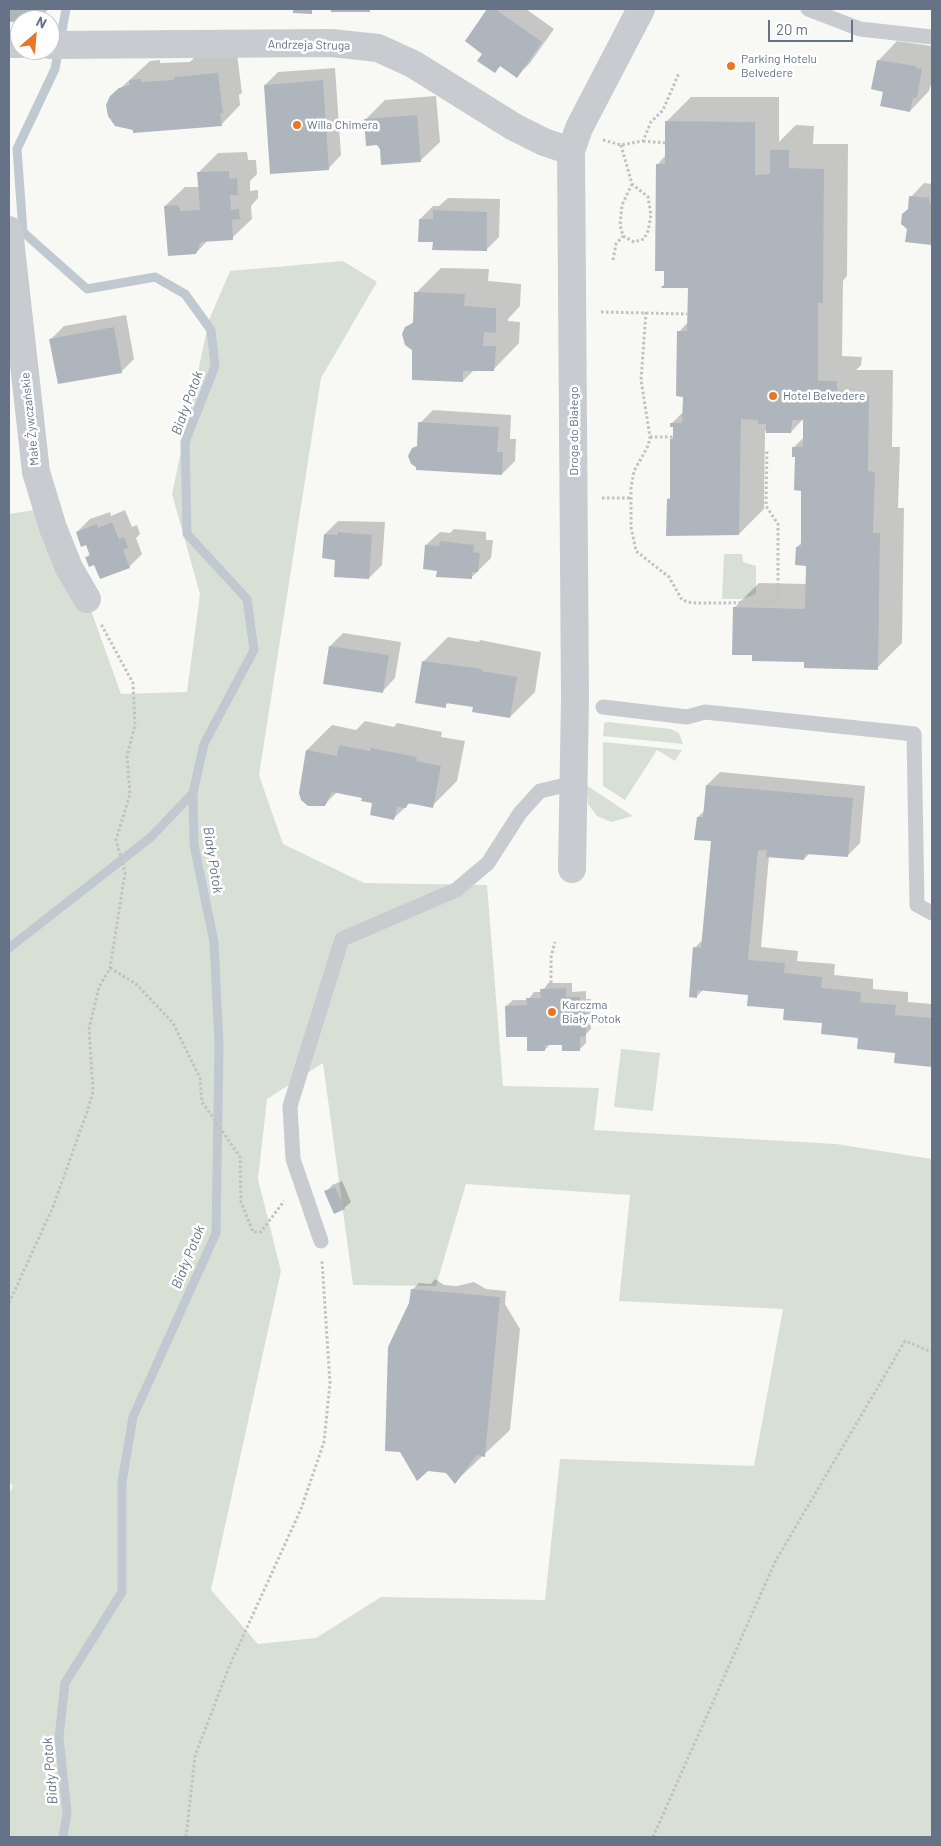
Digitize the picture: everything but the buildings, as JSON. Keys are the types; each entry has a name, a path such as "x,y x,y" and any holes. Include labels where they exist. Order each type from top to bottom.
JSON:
{"street":[{"name":"Droga do Białego","path":"572,869 574,783 571,151 579,128 641,9"},
{"name":"Andrzeja Struga","path":"62,45 331,43 378,48 413,64 514,127 544,142 571,151"},
{"name":"Małe Żywczańskie","path":"9,230 36,472 52,528 69,568 87,599"}],"lane":[{"path":"808,9 860,29 932,37"},
{"path":"603,708 687,717 705,712 914,734 918,905 932,913"},
{"path":"321,1241 293,1159 290,1106 342,940 456,890 488,863 520,813 540,791 574,783"}],"path":[{"path":"643,141 651,122 663,110 679,73"},
{"path":"598,139 621,145 643,141 665,143"},
{"path":"621,145 632,184 648,197 651,215 648,231 644,239 634,242 623,236 620,225 622,204 632,184"},
{"path":"613,260 616,244 623,236"},
{"path":"595,312 687,314"},
{"path":"646,312 641,380 650,437 648,446 634,471 631,498 632,527 636,551 669,577 682,600 692,603 778,601 778,524 766,506 767,450"},
{"path":"650,437 673,437"},
{"path":"594,498 631,498"},
{"path":"9,1303 53,1207 93,1091 89,1029 99,987 110,968 125,873 116,840 130,794 127,756 135,726 133,683 87,599"},
{"path":"551,988 551,957 555,942"},
{"path":"110,968 136,984 173,1023 200,1078 202,1102 240,1157 242,1202 253,1232 261,1232 277,1214 288,1193 293,1159"},
{"path":"186,1837 195,1756 229,1667 301,1509 324,1442 330,1383 321,1241"},
{"path":"653,1837 775,1562 904,1342 932,1352"}],"shaded area":[{"path":"343,261 377,282 321,378 259,775 283,844 364,883 487,885 503,1086 599,1088 594,1130 836,1144 932,1159 932,1837 9,1837 9,1494 13,1486 9,1482 9,514 54,507 121,694 187,692 200,594 172,494 209,320 230,271","holes":["323,1063 353,1285 436,1286 466,1184 630,1195 619,1301 783,1309 754,1466 560,1459 545,1600 381,1597 316,1638 258,1644 211,1590 281,1271 258,1179 267,1099"]},
{"path":"724,554 742,554 743,562 756,566 756,594 742,599 722,599"},
{"path":"604,723 671,729 679,733 683,744 603,736"},
{"path":"603,742 682,750 675,761 657,750 625,800 603,786"},
{"path":"586,785 633,816 611,822 597,816 588,804"},
{"path":"621,1049 660,1053 653,1111 614,1107"}],"waterway":[{"name":"Biały Potok","path":"63,1837 67,1813 59,1737 65,1683 122,1592 122,1482 133,1417 216,1233 219,1046 214,942 194,845 193,793 204,744 254,650 247,599 187,534 185,442 215,366 211,330 185,294 155,277 87,289 23,232 17,149 55,69 66,9"},
{"path":"9,948 151,837 193,793"}],"place":[{"name":"Parking Hotelu Belvedere","path":"731,66"},
{"name":"Willa Chimera","path":"297,125"},
{"name":"Hotel Belvedere","path":"773,396"},
{"name":"Karczma Biały Potok","path":"552,1012"}]}
